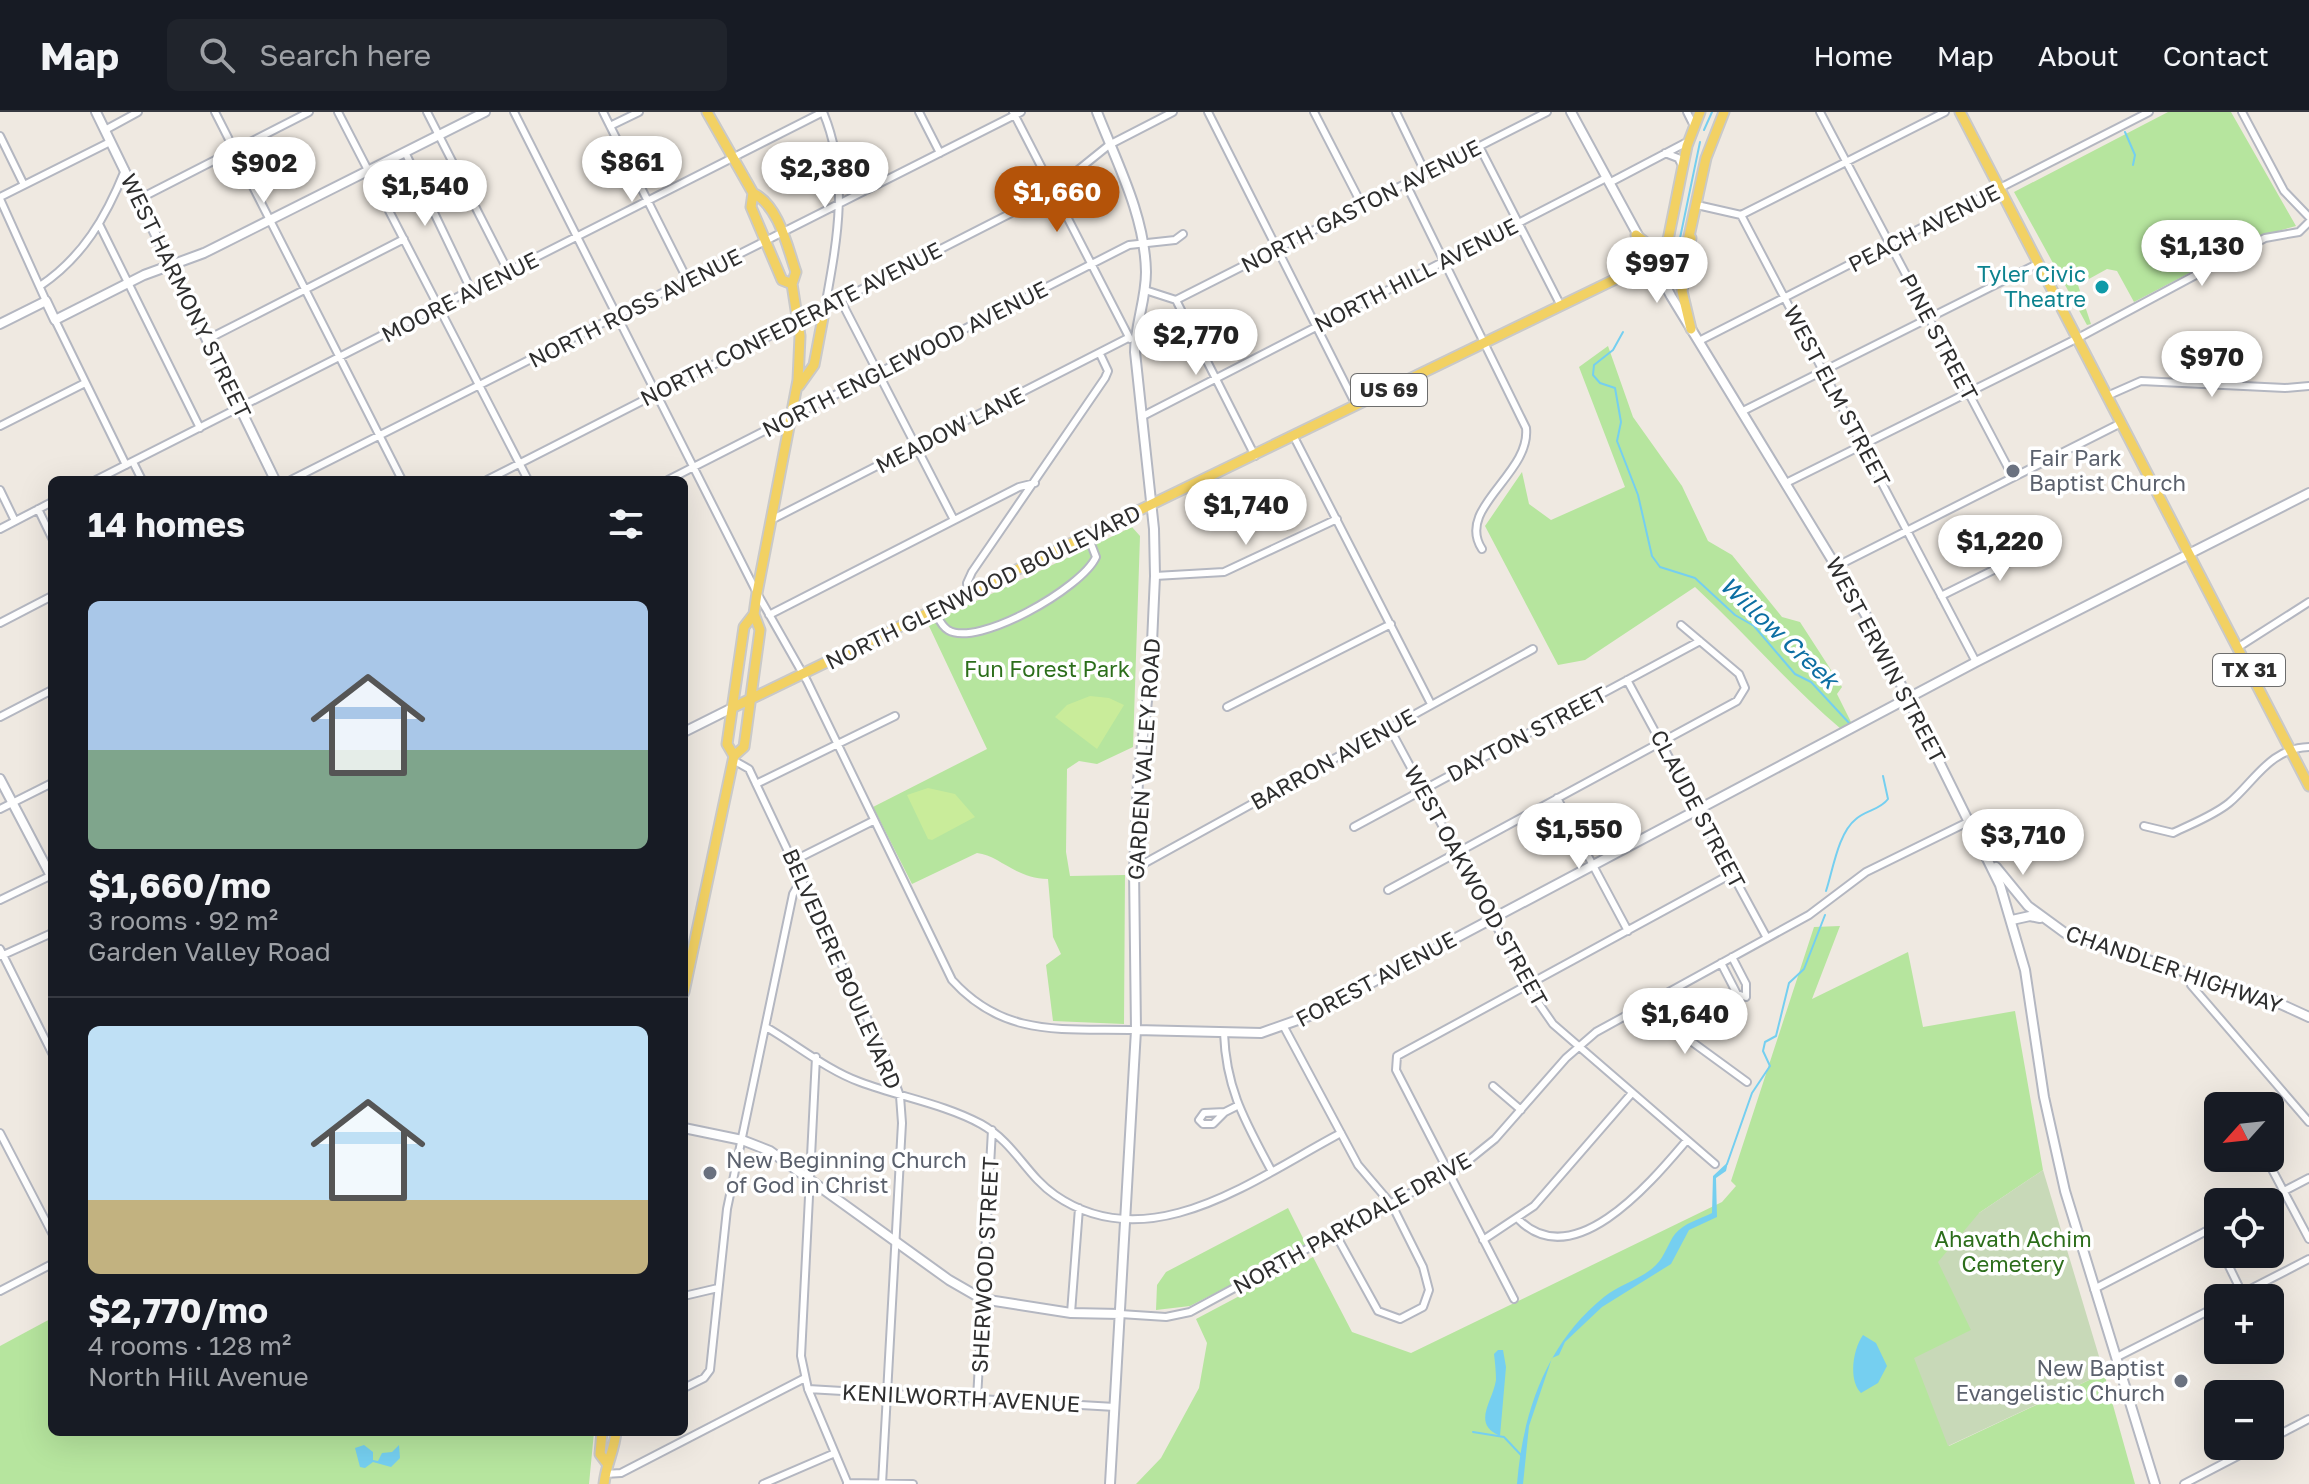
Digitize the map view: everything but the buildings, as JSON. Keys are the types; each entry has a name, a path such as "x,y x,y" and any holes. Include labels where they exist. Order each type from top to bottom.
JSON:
{"main road":[{"path":"688,954 734,758 744,747 760,630 754,614 792,417 798,321 792,284 796,272 782,232 766,199 753,193 707,112"},
{"path":"1636,235 1650,246 1664,245 1669,238 1682,165 1700,112"},
{"path":"1691,329 1682,291 1711,140 1724,112"},
{"name":"TX 31","path":"1960,112 2309,786"},
{"path":"1691,133 1711,140"},
{"path":"753,193 751,207 782,280 792,284"},
{"name":"US 69","path":"1650,261 1684,245 1692,233"},
{"name":"US 69","path":"1650,261 1664,245"},
{"name":"NORTH GLENWOOD BOULEVARD","path":"734,707 1255,456 1650,261"},
{"path":"796,389 814,365 825,307"},
{"path":"734,758 727,744 744,627 754,614"},
{"path":"602,1436 600,1454 606,1462"},
{"path":"604,1479 606,1462 613,1454 615,1436"}],"street":[{"name":"WEST HARMONY STREET","path":"96,112 273,476"},
{"path":"105,130 138,112"},
{"path":"215,112 400,476"},
{"path":"139,199 309,112"},
{"path":"338,112 526,476"},
{"path":"427,112 509,273"},
{"path":"55,320 128,282 204,253 485,112"},
{"name":"FOREST AVENUE","path":"514,112 757,593 838,745 945,969 978,1005 1008,1021 1032,1027 1224,1033 1261,1033 1284,1027 1976,662 2309,493"},
{"path":"603,112 688,281"},
{"path":"610,126 639,112"},
{"path":"823,112 836,153 841,204 825,307"},
{"name":"MOORE AVENUE","path":"104,476 823,112"},
{"path":"919,112 940,153"},
{"path":"1097,112 1144,242 1145,290 1131,339"},
{"name":"NORTH CONFEDERATE AVENUE","path":"495,476 1052,191 1109,145 1173,112"},
{"path":"1208,112 1357,406"},
{"path":"1314,112 1362,205"},
{"path":"1396,112 1426,174"},
{"name":"NORTH GASTON AVENUE","path":"1176,300 1547,112"},
{"name":"WEST ERWIN STREET","path":"1571,112 1650,261 1837,566 1909,699 1985,852 2012,920 2025,970 2055,1151 2155,1484"},
{"path":"1687,112 1691,133"},
{"name":"PINE STREET","path":"1820,112 2013,477"},
{"path":"1697,205 1741,215 1945,112"},
{"name":"PEACH AVENUE","path":"1699,341 2149,112"},
{"path":"1786,483 2078,338 2267,237 2299,232 2309,220 2288,197 2242,112"},
{"name":"NORTH ROSS AVENUE","path":"299,476 1016,113"},
{"name":"GARDEN VALLEY ROAD","path":"1016,113 1090,266 1131,339 1155,576 1134,869 1136,1030 1110,1484"},
{"name":"NORTH HILL AVENUE","path":"1141,417 1517,223 1665,153 1691,133"},
{"path":"0,136 24,185"},
{"path":"110,142 0,198 85,383 139,476"},
{"path":"1479,146 1561,306"},
{"path":"405,152 472,292"},
{"path":"1665,153 1677,158 1682,165"},
{"path":"40,286 79,254 99,224 125,170"},
{"path":"1406,184 1519,410 1527,437 1522,455 1477,519 1475,534 1482,549"},
{"name":"WEST ELM STREET","path":"1741,215 1976,662"},
{"path":"99,224 200,428"},
{"name":"NORTH ENGLEWOOD AVENUE","path":"676,476 1129,245 1175,240 1183,234"},
{"path":"208,339 404,239"},
{"path":"1743,411 2039,263"},
{"path":"1145,290 1176,300 1255,456"},
{"path":"840,299 954,520"},
{"path":"0,324 46,301"},
{"name":"MEADOW LANE","path":"771,520 1131,339"},
{"path":"968,594 967,583 972,572 1105,378 1108,371 1100,354"},
{"path":"2107,396 2136,381 2275,388 2309,386"},
{"path":"0,426 85,383"},
{"path":"1837,566 2121,423"},
{"path":"1294,437 1431,704"},
{"path":"769,615 1019,487 1035,483"},
{"path":"0,490 15,521"},
{"path":"0,529 48,504"},
{"path":"38,509 48,530"},
{"path":"1155,576 1224,572 1337,519"},
{"path":"934,610 944,627 957,633 994,625 1041,606 1071,587 1089,569 1096,557 1088,536"},
{"path":"1941,596 2046,544"},
{"path":"0,623 48,598"},
{"path":"2237,648 2309,602"},
{"path":"1227,707 1391,624"},
{"path":"1388,890 1744,695 1739,674 1681,625"},
{"name":"DAYTON STREET","path":"1354,827 1700,641"},
{"name":"BARRON AVENUE","path":"1134,869 1533,649"},
{"name":"CLAUDE STREET","path":"1627,680 1767,938"},
{"path":"0,717 48,692"},
{"name":"NORTH GLENWOOD BOULEVARD","path":"688,730 734,707"},
{"path":"756,784 895,716"},
{"name":"WEST OAKWOOD STREET","path":"1389,727 1528,984 1553,1024 1715,1164"},
{"path":"2144,826 2171,834 2212,814 2232,800 2265,764 2290,750 2309,747"},
{"name":"BELVEDERE BOULEVARD","path":"734,758 747,766 756,784 886,1058 900,1096 902,1123 882,1483"},
{"path":"0,779 48,869"},
{"path":"0,809 48,785"},
{"path":"1557,798 1628,931"},
{"path":"793,861 873,821"},
{"name":"NORTH PARKDALE DRIVE","path":"688,1129 742,1140 770,1151 956,1284 982,1299 1071,1313 1181,1315 1449,1174 1477,1154 1578,1046 1615,1020 1809,915 1866,872 1970,821"},
{"name":"CHANDLER HIGHWAY","path":"1985,852 2017,895 2041,918 2082,940 2309,1017"},
{"path":"1514,1299 1396,1070 1397,1056 1733,873"},
{"path":"0,900 48,878"},
{"path":"688,1385 709,1372 727,1209 793,894 801,880"},
{"name":"CHANDLER HIGHWAY","path":"2012,920 2030,916 2041,918"},
{"path":"48,935 1,954 48,1044"},
{"path":"1721,963 1740,998 1746,997 1746,984 1732,957"},
{"path":"2189,974 2191,985 2309,1122"},
{"path":"1660,996 1687,1039 1747,1082"},
{"path":"766,1027 840,1073 962,1115 992,1130 1014,1148 1042,1184 1079,1208 1126,1220 1183,1213 1341,1133"},
{"path":"1284,1027 1362,1172 1392,1205 1429,1281 1426,1302 1409,1316 1390,1318 1374,1307 1336,1235"},
{"path":"1224,1033 1226,1064 1237,1106 1271,1170"},
{"path":"816,1057 801,1336 805,1378 847,1483 913,1484"},
{"path":"1493,1086 1521,1110"},
{"path":"1483,1240 1518,1219 1545,1194 1632,1093"},
{"path":"1225,1112 1237,1106"},
{"name":"SHERWOOD STREET","path":"977,1399 992,1130"},
{"path":"0,1133 48,1225"},
{"path":"1518,1219 1528,1229 1544,1237 1564,1238 1577,1232 1640,1195 1687,1140"},
{"path":"2274,1172 2309,1239"},
{"path":"2285,1190 2309,1178"},
{"path":"1071,1313 1079,1208"},
{"path":"2094,1289 2204,1232"},
{"path":"2260,1284 2309,1259"},
{"path":"0,1291 48,1266"},
{"path":"688,1295 718,1288"},
{"path":"2117,1357 2204,1313"},
{"path":"604,1479 805,1378"},
{"name":"KENILWORTH AVENUE","path":"808,1389 1115,1407"},
{"path":"2284,1432 2309,1419"},
{"path":"763,1484 835,1453"},
{"path":"2184,1484 2230,1460"}],"green space":[{"path":"2168,112 2231,112 2296,226 2260,236 2134,302 2117,271 2107,269 2078,285 2091,324 2087,325 2014,192"},
{"path":"1608,346 1633,417 1682,486 1708,541 1732,555 1782,617 1800,622 1842,687 1837,694 1852,724 1841,729 1695,587 1585,660 1558,665 1485,526 1522,472 1529,504 1551,520 1625,487 1579,367"},
{"name":"Fun Forest Park","path":"1132,527 1140,536 1133,747 1097,764 1079,761 1067,769 1066,852 1070,876 1125,875 1124,1024 1053,1021 1046,965 1061,954 1053,937 1048,879 1026,875 977,853 912,884 873,807 987,749 928,624"},
{"path":"1090,696 1109,698 1124,705 1097,749 1055,717 1067,705"},
{"path":"928,788 955,794 975,817 932,840 928,839 907,795"},
{"path":"1840,926 1812,999 1908,952 1923,1027 2015,1011 2043,1170 1979,1213 1971,1330 1949,1446 2104,1373 2135,1484 1136,1484 1161,1458 1199,1388 1207,1343 1196,1319 1313,1257 1352,1332 1411,1353 1722,1202 1736,1186 1731,1181 1814,927"},
{"name":"Ahavath Achim Cemetery","path":"2043,1170 2104,1373 1948,1446 1914,1358 1971,1330 1938,1262 1979,1213"},
{"path":"1288,1208 1307,1246 1190,1306 1156,1310 1157,1285 1166,1272"},
{"path":"48,1320 48,1436 594,1436 589,1484 0,1484 0,1346"}],"water":[{"path":"1728,1162 1726,1171 1716,1178 1717,1217 1689,1230 1671,1264 1602,1307 1565,1342 1559,1355 1553,1358 1584,1315 1617,1288 1650,1270 1679,1230 1712,1213 1713,1176"},
{"path":"1863,1335 1876,1343 1887,1366 1878,1383 1861,1393 1854,1380 1853,1364"},
{"path":"1503,1350 1506,1367 1500,1436 1491,1431 1485,1419 1496,1380 1494,1354"},
{"path":"1551,1361 1529,1426 1523,1484 1517,1484 1525,1429"},
{"path":"364,1445 373,1452 373,1460 378,1461 382,1453 392,1452 399,1445 400,1458 391,1467 373,1462 365,1468 360,1467 355,1448"}],"waterway":[{"name":"Willow Creek","path":"1704,130 1712,112"},
{"path":"2125,132 2135,155 2133,165"},
{"name":"Willow Creek","path":"1679,243 1700,142"},
{"name":"Willow Creek","path":"1672,279 1677,254"},
{"name":"Willow Creek","path":"1623,332 1613,350 1594,365 1593,375 1600,383 1615,388 1621,422 1617,441 1638,495 1652,556 1660,567 1695,578 1735,615 1754,626 1795,674 1811,682 1850,724"},
{"name":"Willow Creek","path":"1826,891 1840,842 1850,825 1888,799 1883,776"},
{"name":"Willow Creek","path":"1727,1164 1752,1093 1770,1066 1763,1051 1765,1042 1776,1036 1789,983 1804,969 1825,915"},
{"name":"Willow Creek","path":"1473,1432 1504,1437 1521,1455"}],"place":[{"name":"Tyler Civic Theatre","path":"2102,287"},
{"name":"Fair Park Baptist Church","path":"2013,471"},
{"name":"New Beginning Church of God in Christ","path":"710,1173"},
{"name":"New Baptist Evangelistic Church","path":"2181,1381"}]}
